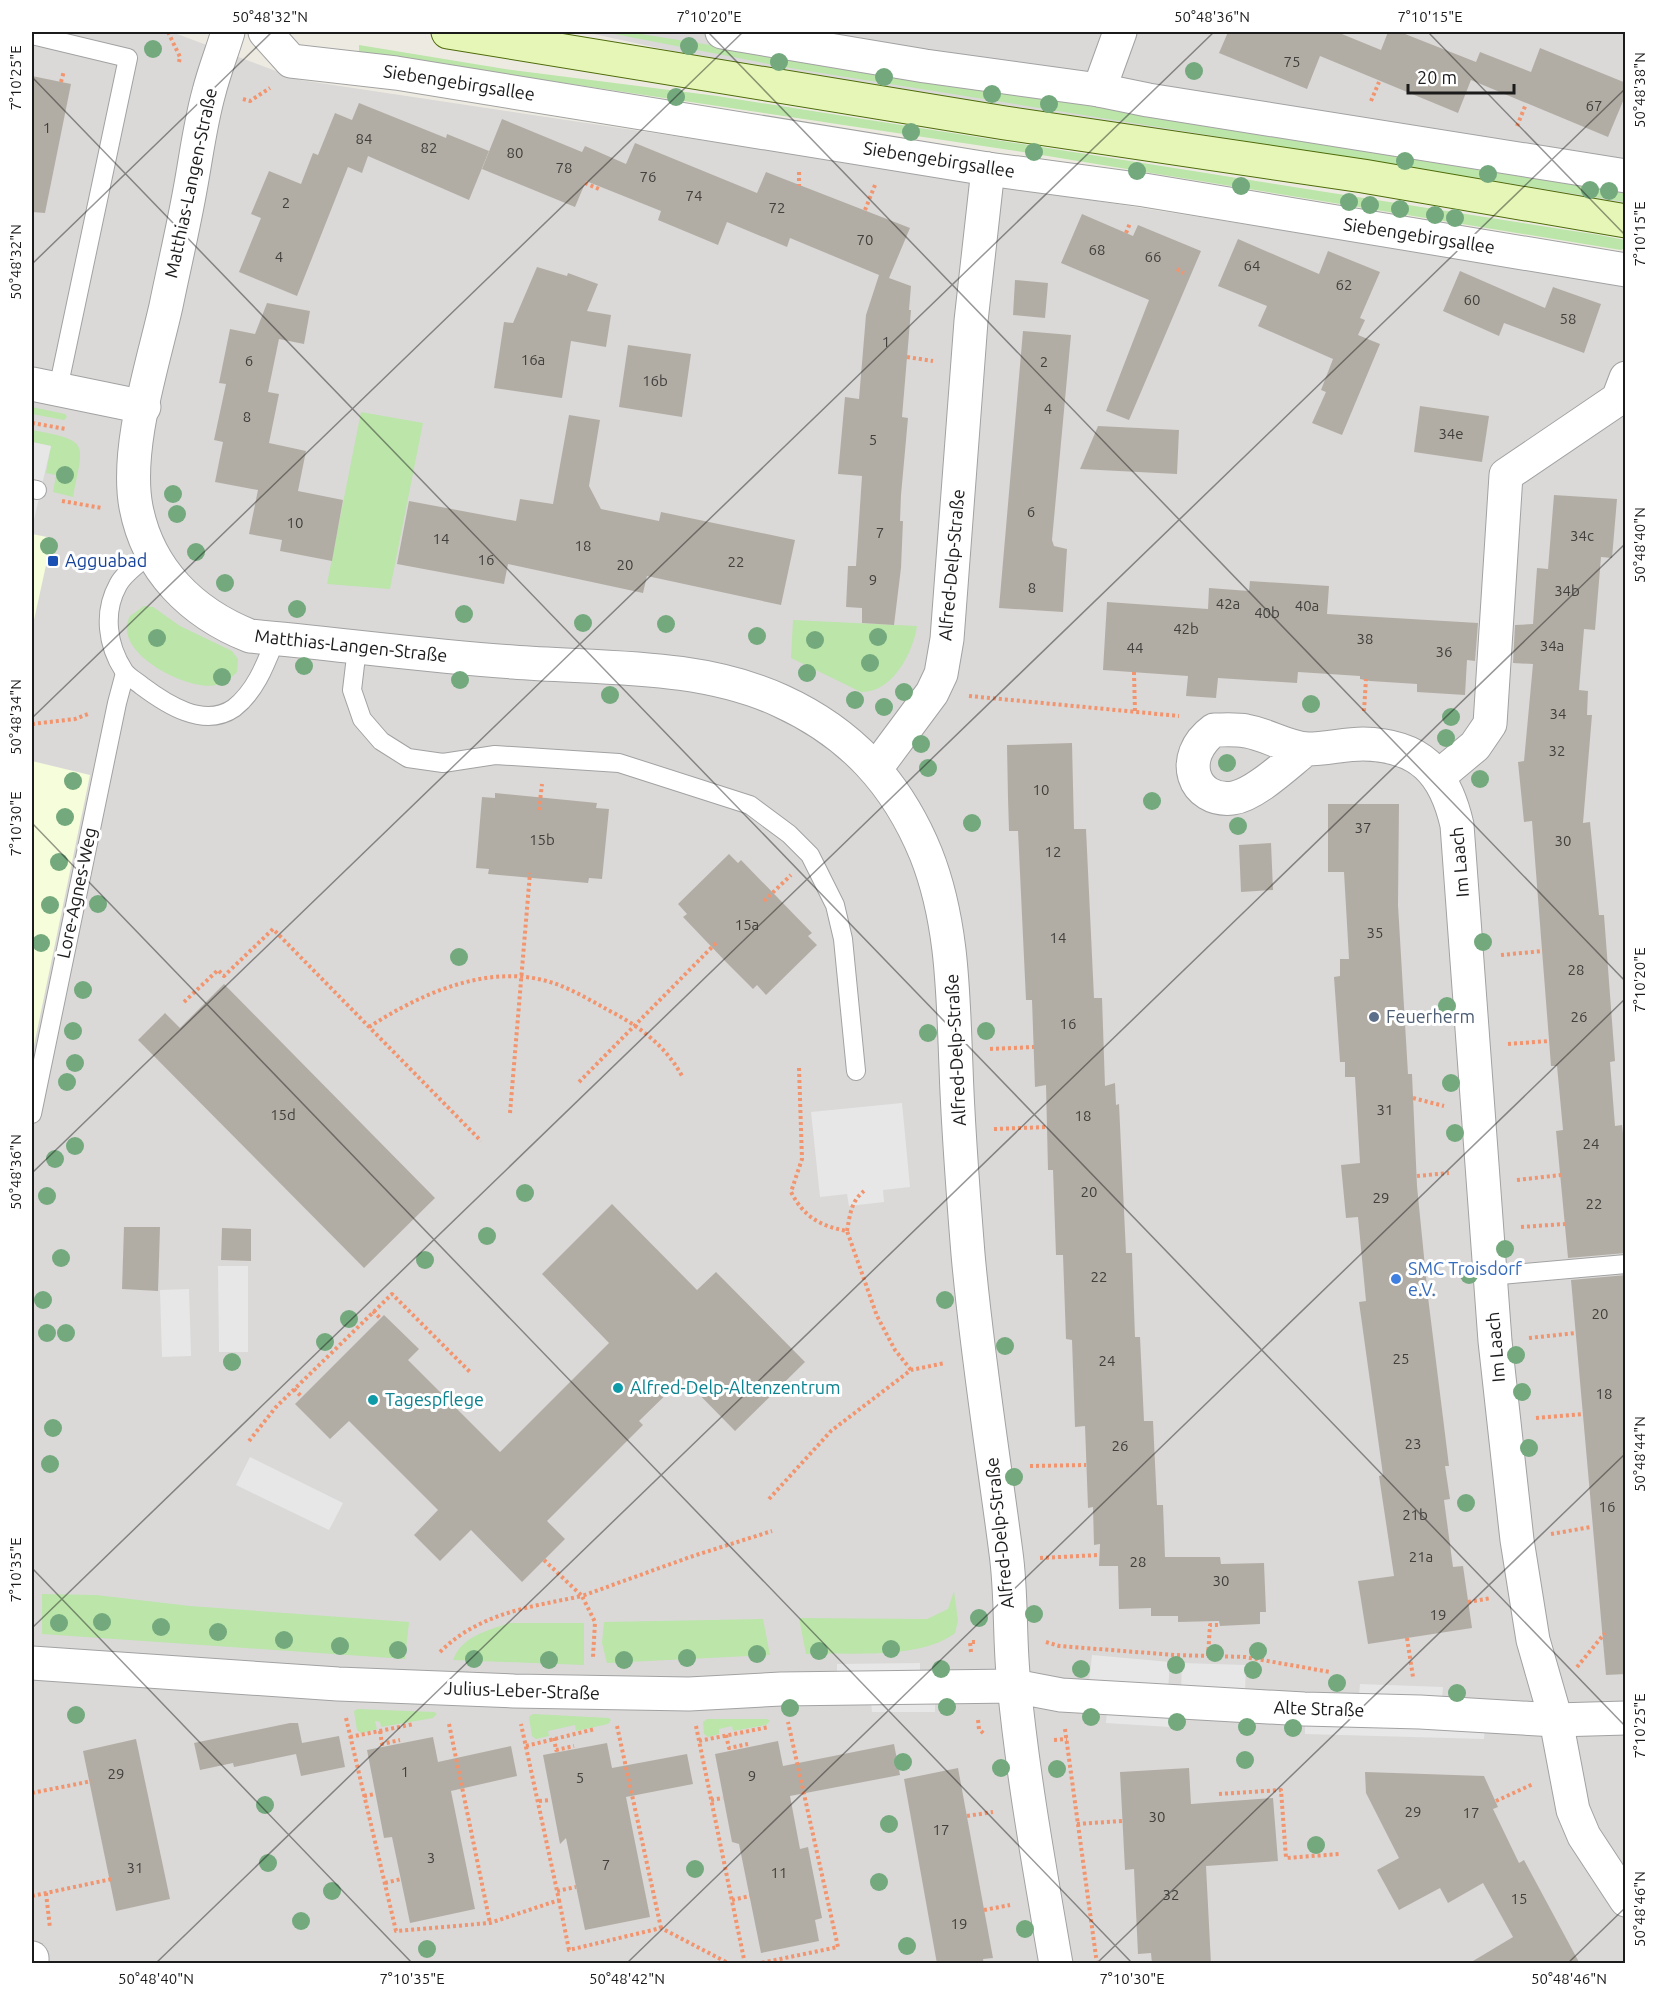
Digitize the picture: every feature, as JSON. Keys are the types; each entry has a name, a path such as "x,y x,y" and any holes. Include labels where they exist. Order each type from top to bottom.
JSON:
{"street":[{"name":"Matthias-Langen-Straße","path":"228,32 205,106 188,202 144,407 134,465 138,514 151,553 170,582 207,614 227,627 250,636 514,662 621,668 721,680 781,700 806,714 877,768"},
{"name":"Siebengebirgsallee","path":"265,32 291,61 396,73 988,169 1144,190 1626,270"},
{"path":"448,32 1017,125 1363,176 1626,221"},
{"path":"722,32 925,66 1099,90 1148,100 1626,176"},
{"path":"1099,90 1120,32"},
{"name":"Alfred-Delp-Straße","path":"988,169 970,332 947,639 941,674 932,693 877,768 910,818 928,859 950,940 960,1131 978,1357 1007,1559 1014,1686 1036,1847 1056,1964"},
{"path":"1439,776 1475,746 1490,724 1506,475 1618,399 1626,378"},
{"path":"45,387 144,407"},
{"path":"1214,730 1196,747 1192,766 1201,785 1218,796 1234,798 1249,792 1306,749"},
{"name":"Im Laach","path":"1214,730 1245,730 1306,749 1362,744 1396,748 1414,756 1439,776 1451,799 1457,825 1495,1341 1517,1540 1533,1641 1556,1720 1573,1810 1584,1836 1626,1900"},
{"name":"Julius-Leber-Straße","path":"32,1663 338,1684 514,1691 689,1694 781,1689 1014,1686"},
{"name":"Alte Straße","path":"1014,1686 1061,1695 1304,1709 1420,1712 1556,1720 1626,1718"},
{"path":"32,1958 32,1964"}],"lane":[{"path":"32,35 128,57 45,387"},
{"path":"151,553 119,583 107,615 112,648 125,673 176,708 209,716 232,709 248,694 266,663 276,638"},
{"path":"357,648 352,690 362,719 381,741 408,758 443,763 495,755 619,763 750,805 789,834 810,855 835,904 843,939 856,1071"},
{"name":"Lore-Agnes-Weg","path":"32,1114 125,673"},
{"path":"1490,1276 1626,1264"}],"path":[{"path":"585,183 598,189"},
{"path":"1177,270 1184,273"},
{"path":"34,490 51,499 138,514"},
{"path":"1134,672 1135,712"},
{"path":"932,693 1178,716 1214,730"},
{"path":"32,724 75,719 117,703"},
{"path":"764,901 810,855"},
{"path":"510,1113 530,873"},
{"path":"184,1002 218,970 224,976 273,929 481,1141"},
{"path":"579,1082 716,943"},
{"path":"1467,957 1543,951"},
{"path":"369,1027 399,1008 428,994 471,981 522,977 550,982 578,994 633,1026 671,1055 682,1076"},
{"path":"956,1050 1034,1047"},
{"path":"799,1068 802,1159 791,1192 797,1203 814,1221 847,1232"},
{"path":"960,1131 1047,1127"},
{"path":"1482,1183 1561,1175"},
{"path":"864,1191 856,1197 852,1205 847,1232 877,1316 895,1350 911,1370"},
{"path":"1486,1230 1565,1224"},
{"path":"249,1441 261,1423 294,1389 392,1294 471,1373"},
{"path":"373,1311 380,1318"},
{"path":"1495,1341 1576,1333"},
{"path":"769,1499 831,1431 911,1370 978,1357"},
{"path":"294,1389 302,1397"},
{"path":"1503,1421 1583,1414"},
{"path":"993,1466 1086,1465"},
{"path":"439,1653 456,1636 504,1613 582,1596 690,1557 772,1531"},
{"path":"1007,1559 1100,1555"},
{"path":"544,1560 582,1596 595,1622 601,1693 617,1725 661,1928"},
{"path":"1208,1656 1210,1625 1220,1625"},
{"path":"1545,1687 1573,1672 1605,1633"},
{"path":"1403,1680 1414,1680 1407,1638"},
{"path":"1011,1641 1245,1657 1338,1674"},
{"path":"338,1684 396,1931 490,1923 559,1900"},
{"path":"441,1688 490,1923"},
{"path":"756,1964 838,1947 781,1689"},
{"path":"514,1691 570,1950 661,1928 730,1964"},
{"path":"689,1694 745,1964"},
{"path":"350,1737 425,1721"},
{"path":"699,1741 789,1724"},
{"path":"608,1726 617,1725"},
{"path":"526,1746 597,1728"},
{"path":"380,1731 382,1744 400,1740"},
{"path":"726,1735 729,1748 748,1744"},
{"path":"554,1738 556,1750 574,1746"},
{"path":"1067,1739 1097,1964"},
{"path":"32,1793 92,1780"},
{"path":"1219,1794 1281,1790 1286,1858 1339,1854"},
{"path":"364,1796 375,1794"},
{"path":"711,1800 723,1798"},
{"path":"538,1802 551,1800"},
{"path":"967,1816 993,1812"},
{"path":"1077,1824 1122,1821"},
{"path":"32,1896 112,1879"},
{"path":"385,1883 401,1879"},
{"path":"557,1891 576,1887"},
{"path":"732,1900 750,1896"},
{"path":"984,1910 1010,1905"}],"shaded area":[{"path":"32,32 172,32 300,80 920,173 1618,283 1625,282 1625,1963 32,1964"},
{"path":"584,32 1625,32 1625,212 755,69"},
{"path":"32,442 51,446 32,528"},
{"path":"32,534 52,538 32,629"},
{"path":"32,761 90,775 32,1055"},
{"path":"902,1103 910,1187 883,1190 884,1202 849,1206 847,1194 820,1197 811,1112"},
{"path":"218,1266 248,1266 248,1352 219,1352"},
{"path":"189,1289 191,1356 162,1357 160,1290"},
{"path":"250,1457 343,1503 329,1530 236,1485"},
{"path":"1092,1655 1170,1662 1168,1690 1089,1683"},
{"path":"920,1663 920,1675 837,1676 837,1664"},
{"path":"1182,1663 1246,1665 1245,1693 1181,1691"},
{"path":"1360,1684 1443,1687 1442,1699 1359,1696"},
{"path":"871,1701 935,1701 935,1712 872,1712"},
{"path":"1107,1711 1176,1716 1170,1727 1106,1723"},
{"path":"1305,1722 1485,1727 1484,1739 1305,1734"}],"green space":[{"path":"604,32 628,32 1625,190 1625,202 784,67"},
{"path":"359,45 505,69 717,96 1599,235 1625,240 1625,248 1621,250 1023,152 359,52"},
{"path":"32,407 65,414 67,417 64,420 32,414"},
{"path":"361,412 423,423 390,589 327,584"},
{"path":"32,430 64,437 73,441 78,447 79,464 73,497 53,492 56,475 46,473 51,446 32,442"},
{"path":"144,606 153,607 180,626 232,651 238,659 237,672 220,684 204,686 171,676 155,667 131,643 127,630 130,616"},
{"path":"793,620 917,626 911,648 899,670 882,686 872,691 861,692 791,658"},
{"path":"954,1591 958,1621 955,1633 941,1642 904,1651 883,1653 806,1654 799,1618 927,1619 948,1609"},
{"path":"42,1594 96,1595 190,1606 409,1622 405,1659 42,1634"},
{"path":"763,1619 770,1655 607,1663 602,1643 604,1622"},
{"path":"509,1623 584,1623 584,1665 453,1660 462,1645 469,1640"},
{"path":"358,1709 434,1712 437,1714 433,1718 381,1727 380,1722 375,1721 377,1729 361,1733 357,1730 354,1711"},
{"path":"533,1714 609,1718 611,1720 608,1724 576,1731 575,1725 548,1731 549,1736 536,1739 532,1736 529,1717"},
{"path":"707,1719 767,1719 770,1721 766,1725 733,1731 732,1726 719,1729 719,1734 708,1737 704,1734 703,1722"}],"building":[{"path":"1228,32 1337,32 1381,50 1388,32 1400,32 1476,62 1480,52 1531,72 1540,48 1626,83 1626,94 1608,137 1471,80 1458,113 1320,56 1307,89 1219,53"},
{"path":"32,76 71,84 45,213 32,212"},
{"path":"359,103 446,138 447,134 489,151 469,200 368,156 362,173 348,167 297,296 239,272 261,218 251,214 269,171 301,184 313,153 318,155 335,113 352,120"},
{"path":"502,119 582,152 585,146 626,164 635,143 757,193 766,172 910,228 889,278 911,286 902,417 908,418 901,495 900,521 903,521 901,568 894,625 862,623 862,608 846,607 848,566 856,566 862,476 838,474 845,397 859,399 866,315 879,275 790,238 787,247 727,222 718,245 658,220 661,211 586,181 575,207 482,169"},
{"path":"1082,214 1133,236 1138,225 1201,251 1129,420 1106,411 1149,300 1061,263"},
{"path":"1238,239 1319,274 1328,251 1380,272 1360,318 1365,320 1358,335 1380,344 1342,435 1312,423 1326,392 1321,390 1333,359 1258,326 1267,306 1218,286"},
{"path":"537,267 567,276 568,273 598,284 587,311 611,315 606,347 571,341 562,398 494,388 504,322 513,323"},
{"path":"1460,271 1545,308 1553,287 1601,304 1584,353 1504,323 1499,336 1443,311"},
{"path":"1015,280 1048,283 1045,318 1013,315"},
{"path":"267,303 310,311 304,344 279,339 268,392 279,394 269,443 306,451 298,491 343,500 332,561 280,551 282,540 249,534 258,490 215,482 223,442 214,440 226,384 219,383 230,329 255,334"},
{"path":"1023,331 1071,335 1052,540 1054,546 1067,549 1063,612 999,608"},
{"path":"628,345 691,354 682,417 619,407"},
{"path":"1420,406 1489,416 1482,462 1414,452"},
{"path":"569,415 600,420 589,486 601,509 659,521 661,512 795,540 781,605 647,576 643,593 508,564 504,584 397,564 409,501 516,521 520,499 553,504"},
{"path":"1098,426 1179,430 1177,474 1080,469"},
{"path":"1554,495 1617,499 1612,558 1601,557 1595,630 1584,629 1579,690 1588,691 1587,715 1592,715 1583,823 1590,822 1599,915 1604,915 1615,1061 1610,1062 1615,1126 1622,1125 1626,1158 1626,1253 1568,1258 1556,1131 1563,1130 1557,1066 1551,1066 1532,821 1524,822 1518,762 1524,761 1533,664 1513,663 1515,625 1533,624 1537,568 1548,569"},
{"path":"1250,581 1329,586 1327,614 1478,623 1475,661 1467,660 1465,695 1417,692 1417,684 1370,681 1360,679 1360,676 1298,672 1297,683 1218,678 1216,698 1186,696 1188,676 1103,670 1107,602 1208,609 1209,588 1249,591"},
{"path":"1072,743 1074,829 1086,829 1094,998 1102,998 1105,1086 1115,1083 1116,1105 1119,1104 1126,1253 1132,1253 1135,1337 1140,1337 1144,1421 1153,1421 1157,1505 1163,1505 1165,1557 1220,1557 1221,1564 1264,1563 1266,1612 1260,1612 1260,1624 1220,1626 1219,1621 1178,1622 1178,1616 1151,1616 1151,1608 1119,1609 1118,1566 1099,1566 1100,1544 1094,1545 1093,1507 1088,1508 1085,1426 1075,1427 1072,1340 1066,1339 1063,1255 1056,1255 1053,1170 1048,1170 1046,1085 1035,1087 1032,1000 1026,1000 1018,831 1009,831 1008,798 1007,745"},
{"path":"495,793 597,803 596,808 609,809 602,879 589,878 588,883 488,874 489,869 476,868 482,797 495,798"},
{"path":"1328,804 1399,804 1398,905 1408,1074 1412,1074 1417,1186 1449,1466 1445,1466 1450,1499 1444,1500 1453,1567 1463,1566 1472,1628 1368,1644 1358,1581 1394,1576 1379,1476 1383,1475 1359,1302 1366,1301 1358,1217 1346,1218 1341,1165 1360,1163 1355,1077 1345,1077 1345,1062 1340,1062 1334,977 1340,976 1340,959 1349,959 1344,872 1328,872"},
{"path":"1271,843 1273,890 1241,892 1239,845"},
{"path":"729,854 738,863 741,860 812,933 808,936 817,945 766,995 757,985 753,989 727,963 683,917 687,914 678,904"},
{"path":"224,984 435,1198 364,1268 138,1040 165,1013 180,1028"},
{"name":"Alfred-Delp-Altenzentrum","path":"612,1204 697,1290 716,1272 805,1362 735,1431 683,1378 639,1421 643,1425 547,1521 565,1539 522,1582 471,1530 440,1561 414,1535 438,1510 349,1421 330,1439 295,1404 384,1315 419,1349 408,1360 500,1452 609,1343 542,1274"},
{"path":"124,1227 160,1227 158,1291 122,1289"},
{"path":"222,1228 251,1229 251,1261 221,1260"},
{"path":"1626,1275 1626,1674 1606,1675 1571,1280"},
{"path":"298,1723 302,1743 339,1736 345,1767 301,1776 296,1754 234,1767 233,1763 200,1770 194,1743"},
{"path":"433,1737 438,1762 511,1746 517,1776 451,1791 475,1909 410,1923 392,1837 384,1838 367,1750"},
{"path":"136,1739 170,1899 116,1911 83,1751"},
{"path":"778,1741 783,1766 894,1744 900,1775 790,1796 800,1849 808,1847 822,1918 815,1920 819,1941 761,1953 739,1844 732,1842 715,1754"},
{"path":"607,1743 612,1768 687,1754 693,1784 626,1797 650,1917 585,1930 566,1838 560,1844 543,1755"},
{"path":"958,1768 993,1958 983,1959 984,1964 937,1964 904,1779"},
{"path":"1189,1768 1191,1804 1273,1798 1278,1861 1206,1866 1211,1964 1152,1964 1151,1953 1138,1954 1134,1869 1125,1870 1120,1772"},
{"path":"1365,1772 1484,1776 1498,1807 1493,1809 1519,1863 1524,1860 1580,1964 1468,1964 1513,1937 1483,1883 1448,1903 1440,1888 1399,1910 1377,1870 1399,1858 1366,1793"}],"place":[{"name":"Agguabad","path":"53,561"},
{"name":"Feuerherm","path":"1374,1017"},
{"name":"SMC Troisdorf e.V.","path":"1396,1279"},
{"name":"Alfred-Delp-Altenzentrum","path":"618,1388"},
{"name":"Tagespflege","path":"373,1400"}]}
